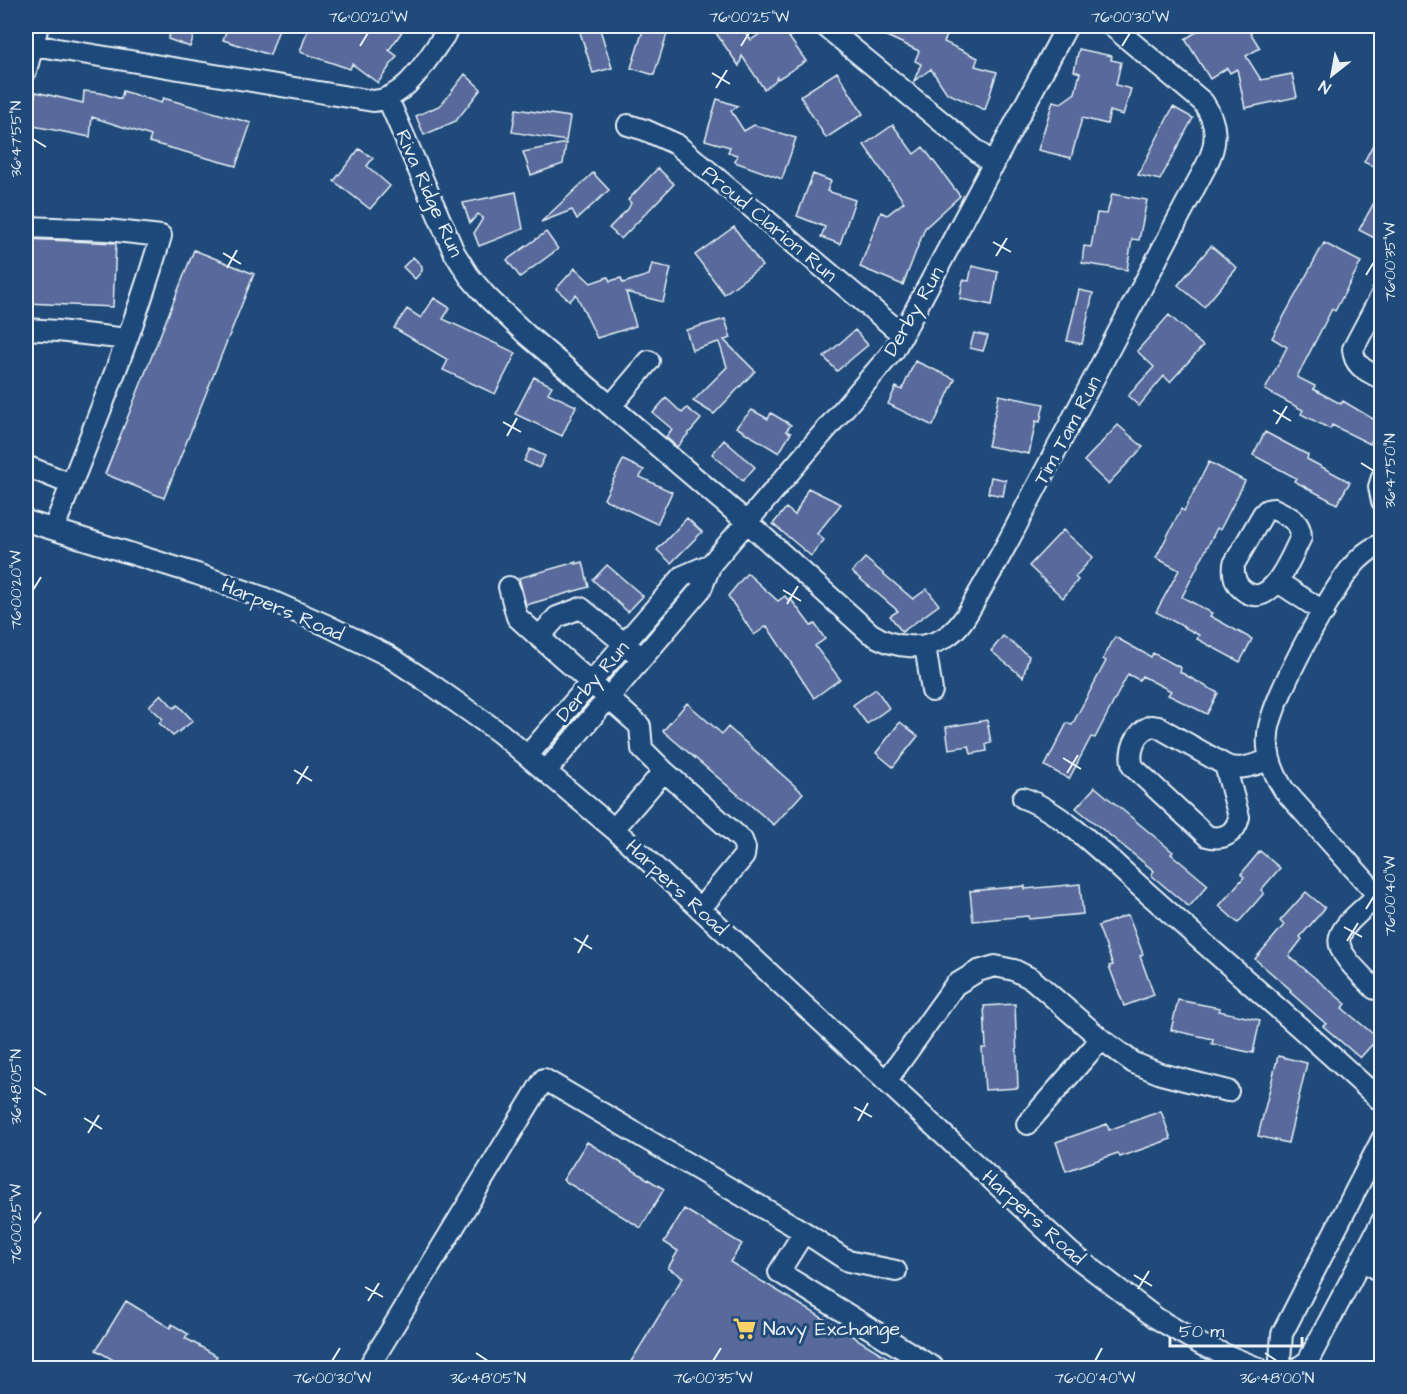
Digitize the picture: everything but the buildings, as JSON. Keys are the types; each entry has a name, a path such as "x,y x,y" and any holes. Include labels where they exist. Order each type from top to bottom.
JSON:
{"street":[{"path":"26,72 38,26"},
{"path":"33,45 374,101 388,99 400,93 444,36 449,26"},
{"path":"825,26 994,165"},
{"name":"Derby Run","path":"546,770 701,589 711,564 894,350 1067,26"},
{"name":"Tim Tam Run","path":"747,522 870,633 893,644 909,647 925,645 940,640 963,621 995,566 1206,166 1215,141 1215,126 1203,102 1112,26"},
{"name":"Riva Ridge Run","path":"388,99 453,248 469,276 487,297 527,335 747,522"},
{"name":"Proud Clarion Run","path":"628,125 676,144 903,335"},
{"path":"26,227 107,230 161,236 127,339 54,528"},
{"path":"1382,294 1353,350 1353,359 1358,366 1382,379"},
{"path":"26,329 127,339"},
{"path":"612,406 649,361"},
{"path":"26,466 71,484"},
{"path":"1382,477 1379,487 1382,501"},
{"name":"Harpers Road","path":"26,521 208,578 262,597 326,625 387,656 500,733 614,829 1071,1253 1156,1318 1202,1345 1258,1368"},
{"path":"1375,989 1347,962 1338,942 1342,929 1380,896 1284,790 1276,778 1270,760 1268,732 1273,710 1308,638 1353,565 1374,547 1382,544"},
{"name":"Derby Run","path":"528,756 683,576 711,564"},
{"path":"1278,582 1324,612"},
{"path":"509,587 517,617 640,726 642,749 742,840 744,856 700,909"},
{"path":"539,637 557,617 581,608 642,658"},
{"path":"925,645 932,691"},
{"path":"1225,765 1239,817 1238,824 1230,833 1216,839 1207,836 1139,774 1130,758 1131,749 1143,730 1150,726 1158,727 1231,768 1241,768 1270,760"},
{"path":"614,829 664,771"},
{"path":"1023,798 1051,812 1088,841 1287,1015 1382,1102"},
{"path":"887,1080 955,985 978,971 995,966 1014,970 1032,979 1101,1039 1134,1063 1161,1074 1228,1091"},
{"path":"1027,1124 1101,1039"},
{"path":"368,1368 544,1079 804,1232 848,1262 896,1271"},
{"path":"1283,1368 1280,1360 1282,1334 1382,1139"},
{"path":"1298,1368 1308,1361 1382,1221"},
{"path":"804,1232 779,1272 934,1368"},
{"path":"1361,1259 1382,1273"}],"place":[{"name":"Navy Exchange","path":"745,1328"}]}
